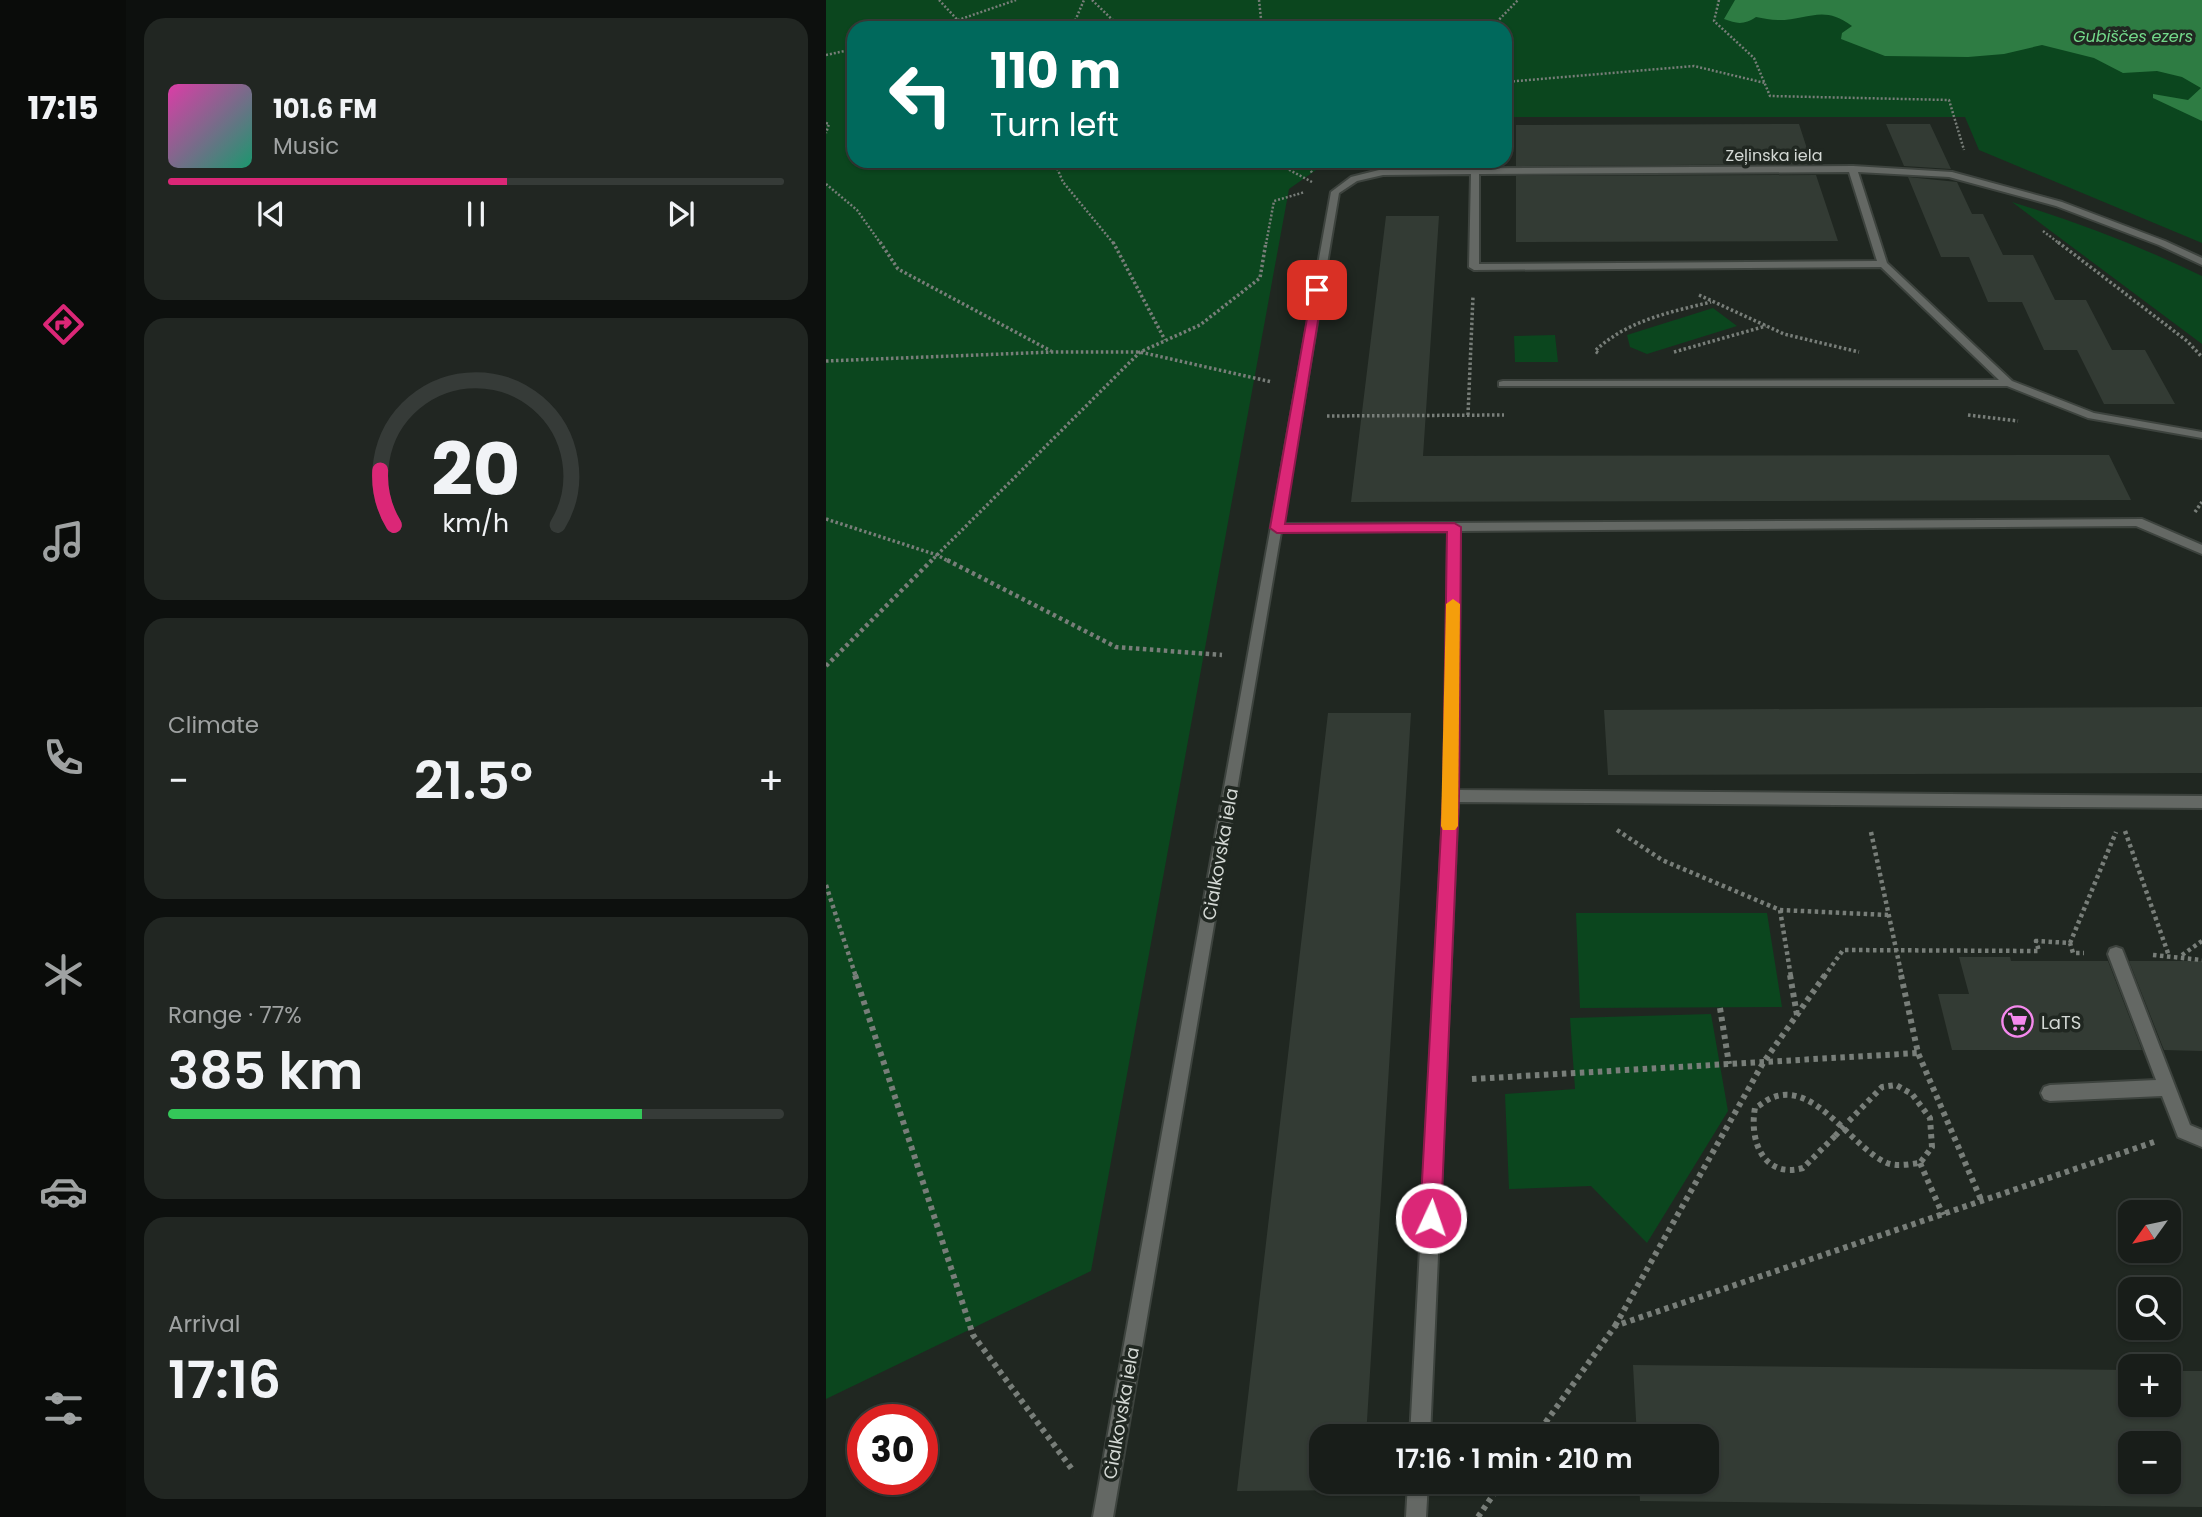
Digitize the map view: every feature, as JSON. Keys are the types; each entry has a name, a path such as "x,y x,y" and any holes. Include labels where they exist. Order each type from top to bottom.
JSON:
{"street":[{"name":"Zeļinska iela","path":"1328,190 1354,179 1383,172 1853,169 1949,174 2059,204 2162,243 2202,262"},
{"path":"1853,169 1883,264 2008,383"},
{"path":"1475,170 1474,267 1883,264"},
{"name":"Cialkovska iela","path":"1103,1515 1277,528 1328,190"},
{"path":"1503,384 2008,383 2092,416 2202,435"},
{"path":"1277,528 2138,522 2202,550"},
{"path":"1421,1424 1451,796 1454,527"},
{"path":"1451,796 2202,803"},
{"path":"2116,954 2184,1131 2202,1139"},
{"path":"2050,1093 2166,1088"},
{"path":"1416,1517 1417,1494"}],"path":[{"path":"939,0 959,20"},
{"path":"956,21 1016,0"},
{"path":"1075,21 1084,0"},
{"path":"1093,0 1114,21"},
{"path":"1259,0 1261,21"},
{"path":"1498,21 1518,0"},
{"path":"1719,0 1714,21 1754,58 1770,96 1949,100 1958,131"},
{"path":"826,55 847,50"},
{"path":"1512,81 1694,66 1766,83"},
{"path":"826,123 829,124 826,133"},
{"path":"1057,168 1063,182 1114,244 1165,340"},
{"path":"1286,168 1328,190"},
{"path":"1330,168 1354,179"},
{"path":"826,184 857,210 898,269 1052,352"},
{"path":"826,666 1140,352 1200,325 1260,278 1274,201 1328,190"},
{"path":"2038,228 2188,341 2202,356"},
{"path":"1468,415 1474,267"},
{"path":"1690,291 1784,334 1861,352"},
{"path":"1712,301 1657,317 1605,340 1595,351 1622,367 1767,326"},
{"path":"826,361 1052,352 1140,352 1300,388"},
{"path":"1622,367 1622,384"},
{"path":"1295,416 1510,415"},
{"path":"1967,415 2021,421"},
{"path":"826,519 937,555 1115,647 1254,657"},
{"path":"1569,797 1662,860 1780,910 1888,915"},
{"path":"1864,799 1918,1053 1982,1202"},
{"path":"2169,956 2121,821 2070,943 2073,953 2169,956 2181,956 2202,960"},
{"path":"826,885 973,1335 1103,1515"},
{"path":"1780,910 1797,1015"},
{"path":"1544,1424 1615,1326 1763,1063 1843,950 2039,951 2036,941 2070,943"},
{"path":"2181,956 2202,941"},
{"path":"1720,1008 1729,1064"},
{"path":"1437,1081 1918,1053"},
{"path":"1920,1163 1891,1164 1862,1149 1811,1100 1787,1093 1769,1097 1755,1108 1752,1125 1755,1144 1769,1162 1789,1171 1806,1167 1835,1136 1847,1123 1882,1087 1896,1085 1912,1094 1930,1118 1933,1147 1920,1163"},
{"path":"1615,1326 2184,1131"},
{"path":"1920,1163 1943,1215"},
{"path":"1478,1517 1494,1494"}],"shaded area":[{"path":"826,0 2202,0 2202,243 1979,150 1965,117 1512,117 1512,21 847,21 847,168 1319,168 1289,189 1091,1271 826,1399"},
{"path":"2012,202 2108,235 2202,276 2202,344"},
{"path":"1713,308 1737,326 1647,354 1630,347 1627,335"},
{"path":"1555,335 1558,362 1515,362 1514,336"},
{"path":"1576,913 1767,913 1782,1007 1580,1008"},
{"path":"1711,1014 1728,1111 1647,1243 1591,1186 1509,1189 1505,1094 1575,1089 1570,1018"}],"water":[{"name":"Gubiščes ezers","path":"1735,0 2202,0 2202,121 2153,98 2153,94 2188,100 2201,88 2182,77 2157,71 2123,73 2094,58 2042,45 2004,54 1968,57 1885,56 1841,39 1842,33 1852,26 1833,16 1824,14 1778,20 1756,17 1740,23 1724,19"}],"building":[{"path":"1799,124 1812,164 1516,166 1516,125"},
{"path":"1886,124 1930,124 1951,169 1904,166"},
{"path":"1816,175 1838,241 1516,242 1516,176"},
{"path":"1908,177 1957,182 1972,214 1983,214 2003,255 2033,255 2055,300 2086,300 2112,350 2145,350 2175,404 2104,404 2077,350 2044,350 2022,302 1988,302 1969,257 1941,257"},
{"path":"1386,216 1439,216 1423,456 2109,455 2131,500 1351,502"},
{"path":"2202,707 2202,773 1608,775 1604,710"},
{"path":"1328,713 1411,713 1367,1424 1309,1424 1309,1490 1237,1491"},
{"name":"LaTS","path":"1959,957 2010,957 2011,961 2108,961 2142,1050 1952,1050 1938,994 1969,994"},
{"path":"2129,961 2202,961 2202,1051 2164,1050"},
{"path":"1633,1365 2118,1370 2118,1417 2181,1417 2181,1371 2202,1371 2202,1507 1640,1501 1640,1494 1719,1494 1719,1424 1636,1424"}],"slow traffic":[{"path":"1449,826 1453,604"}],"place":[{"name":"LaTS","path":"2018,1022"}],"route":[{"path":"1317,290 1277,528 1454,527 1451,796 1431,1218"}]}
